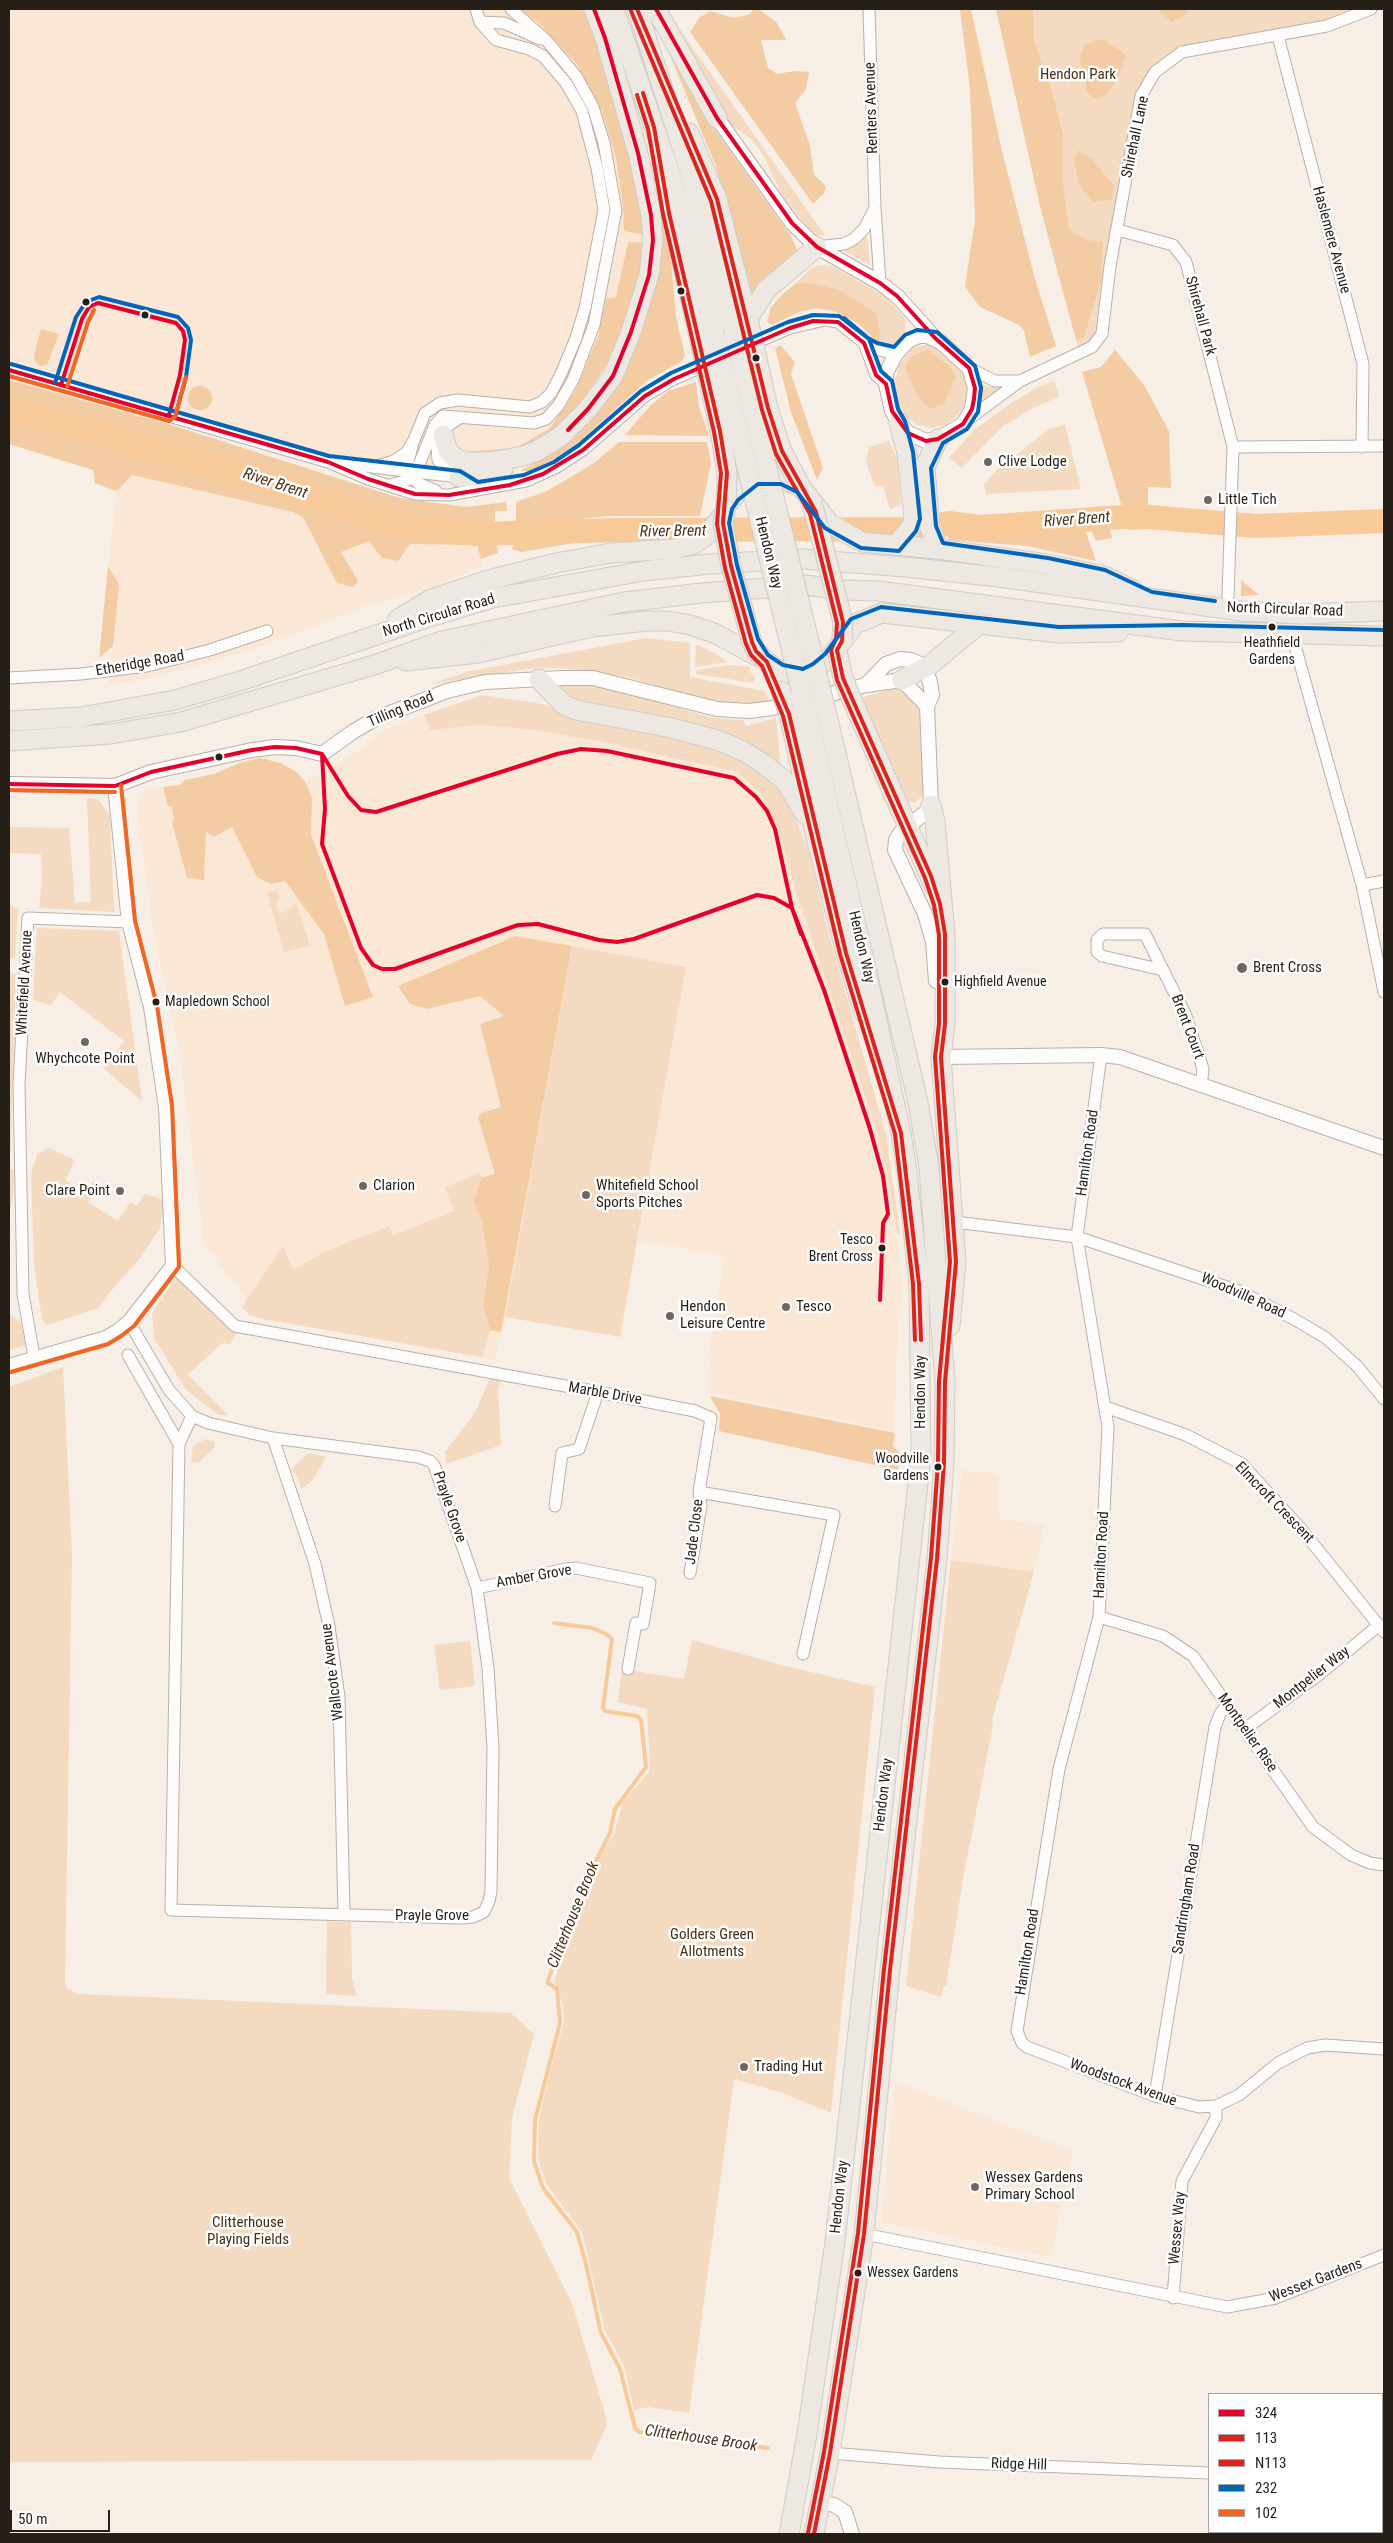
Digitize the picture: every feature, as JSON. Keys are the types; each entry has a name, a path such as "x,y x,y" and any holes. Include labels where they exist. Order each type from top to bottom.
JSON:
{"highway":[{"path":"443,435 448,450 460,460 491,462 523,456 537,451 561,436 588,409 613,376 631,332 649,275 653,240 651,215 638,153 605,38 594,9"},
{"path":"614,9 654,127 669,213 706,332 727,474 723,523 731,566 752,642 805,708 816,838 846,953 901,1133"},
{"name":"Hendon Way","path":"637,9 700,204 734,333 805,708 862,951 901,1133 919,1284 920,1464 835,2242 807,2434 789,2534"},
{"path":"656,9 717,118"},
{"path":"643,27 717,199 750,327 768,408 782,451 801,487 829,523 862,542 938,549 1047,564 1104,576 1150,598"},
{"path":"750,327 766,290 817,248"},
{"name":"Hendon Way","path":"706,332 805,708 918,1102 929,1166 945,1382 944,1462 937,1559 890,1970 864,2234 830,2453 814,2534"},
{"path":"898,423 921,512 930,527 938,549"},
{"path":"896,545 921,512 925,467 938,438"},
{"path":"456,477 477,476 507,468 523,456"},
{"path":"367,637 429,600 469,585 556,563 611,553 674,549 694,544 708,534 742,487 756,478 782,478 801,487"},
{"path":"812,503 843,622 839,645 843,678 940,904"},
{"name":"North Circular Road","path":"9,721 81,717 175,700 240,681 367,637 493,598 590,580 701,565 803,559 962,573 1241,611 1302,614 1384,611"},
{"name":"North Circular Road","path":"9,742 111,734 181,722 374,665 442,641 624,602 806,585 842,590 880,591 1182,631 1384,636"},
{"path":"374,665 478,653 604,625 646,620 690,625 714,633 765,660 780,671 793,675 805,674 830,658 855,624 873,615 882,613 1059,633 1182,631"},
{"path":"902,680 924,669 978,625"},
{"path":"539,679 564,705 576,710 672,728 720,741 743,751 764,764 785,781 796,797 816,838"},
{"path":"931,804 935,821 940,904 945,934 945,1024 941,1056 955,1222 956,1262 945,1382"}],"street":[{"path":"450,495 421,486 408,461 425,413 440,403 458,400 530,406 538,404 546,398 558,381 576,338 585,308 602,221 603,203 598,168 587,126 575,98 543,56 529,49 496,40 480,22 476,9"},
{"path":"480,22 482,9"},
{"path":"390,485 413,473 438,420 443,416 528,423 546,419 558,406 573,380 594,325 615,221 614,188 604,143 593,107 576,76 546,41 512,9"},
{"name":"Renters Avenue","path":"869,9 875,208 880,283"},
{"name":"Shirehall Lane","path":"963,424 1020,382 1092,347 1102,334 1110,266 1141,96 1155,72 1182,52 1327,26 1371,9"},
{"path":"480,22 504,23 546,41"},
{"name":"Haslemere Avenue","path":"1278,36 1363,364 1362,447"},
{"path":"717,118 792,223 817,248 880,283 897,296 935,338 969,368 994,380 1020,382"},
{"path":"817,248 844,244 854,239 864,229 875,208"},
{"name":"Shirehall Park","path":"1118,230 1173,245 1186,262 1233,447 1228,596"},
{"path":"909,311 912,324 909,340 896,354 886,373 886,384 892,411 898,423 917,438 926,441 938,438 963,424 972,409 974,399 975,388 969,368"},
{"path":"9,370 328,462 415,494 450,495 510,485 543,474 583,450 645,396 674,379 790,328 813,321 838,322 864,343 875,349 896,354"},
{"path":"909,340 926,336 935,338"},
{"path":"864,343 876,375 886,384"},
{"path":"461,417 446,428 437,455 456,477 477,489"},
{"path":"374,467 401,457 414,440"},
{"path":"1233,447 1384,446"},
{"path":"328,462 456,477"},
{"name":"Etheridge Road","path":"9,678 81,674 147,666 210,650 268,631"},
{"path":"1292,635 1362,885 1384,992"},
{"path":"866,685 875,674 892,661 911,660 924,669 932,692 927,706 931,804 896,840 895,850 925,914 933,942 936,968 936,1025 941,1056 1101,1055 1120,1057 1384,1148"},
{"name":"Tilling Road","path":"9,784 115,786 151,772 252,750 275,747 296,748 322,754 354,730 377,718 447,691 485,682 593,678 717,710 749,712 805,708 866,685 902,680"},
{"path":"902,680 927,706"},
{"path":"9,1366 106,1338 129,1322 173,1266 166,1108 151,1007 129,922 115,786"},
{"path":"1362,885 1384,881"},
{"name":"Whitefield Avenue","path":"34,1358 23,1294 19,1084 28,918 129,922"},
{"name":"Brent Court","path":"1163,970 1102,956 1097,952 1097,940 1103,934 1145,934 1163,970 1186,1016 1203,1069 1201,1086"},
{"name":"Hamilton Road","path":"1027,2047 1019,2037 1017,2023 1048,1827 1059,1769 1099,1617 1108,1427 1076,1237 1101,1055"},
{"path":"955,1222 1076,1237"},
{"name":"Woodville Road","path":"1076,1237 1204,1278 1268,1305 1333,1344 1357,1366 1384,1399"},
{"name":"Marble Drive","path":"173,1266 235,1326 598,1392 694,1411 711,1418 699,1492"},
{"name":"Prayle Grove","path":"129,1322 169,1390 192,1416 208,1423 273,1438 418,1457 430,1461 438,1471 477,1588 488,1668 493,1748 489,1901 484,1912 473,1917 171,1910 179,1444 192,1416"},
{"path":"128,1354 179,1444"},
{"path":"555,1506 562,1453 580,1449 598,1392"},
{"name":"Elmcroft Crescent","path":"1104,1407 1186,1435 1242,1464 1302,1530 1381,1628"},
{"name":"Wallcote Avenue","path":"273,1438 315,1564 329,1626 339,1697 344,1914"},
{"path":"699,1492 834,1515 803,1654"},
{"name":"Jade Close","path":"690,1573 702,1505 699,1492"},
{"name":"Amber Grove","path":"477,1588 566,1568 576,1568 650,1583 643,1624 636,1623 628,1669"},
{"name":"Montpelier Rise","path":"1099,1617 1173,1642 1201,1666 1313,1827 1351,1854 1370,1863 1384,1865"},
{"name":"Montpelier Way","path":"1245,1729 1381,1628"},
{"name":"Sandringham Road","path":"1155,2096 1215,1727 1220,1714 1227,1705"},
{"name":"Woodstock Avenue","path":"1027,2047 1155,2096 1199,2107 1216,2106 1239,2095 1278,2063 1306,2048 1325,2045 1384,2049"},
{"name":"Wessex Way","path":"1173,2298 1182,2181 1216,2118 1216,2106"},
{"name":"Wessex Gardens","path":"864,2234 1173,2298 1227,2307 1276,2298 1384,2255"},
{"name":"Ridge Hill","path":"830,2453 939,2462 1208,2472"},
{"path":"821,2502 834,2505 844,2512 852,2534"}],"shaded area":[{"path":"9,9 584,9 598,49 643,221 636,296 556,432 459,477 409,486 374,467 169,415 9,369"},
{"path":"520,9 582,9 589,22 623,125 649,236 624,231 623,206 616,158 602,111 577,64 540,24"},
{"path":"754,9 759,9 777,23 786,40 761,40 768,68 777,74 794,71 809,72 806,89 795,103 810,146 814,175 826,186 824,193 813,204 690,32 699,18 710,11 734,18 750,14"},
{"path":"960,9 971,9 1002,151 1035,279 1056,346 1030,357 1024,331 1019,325 980,307 965,287 975,219 970,89"},
{"path":"996,9 1033,9 1034,40 1051,88 1063,135 1063,185 1069,230 1088,240 1103,242 1101,281 1084,337 1076,340 1040,206"},
{"path":"1157,9 1187,9 1188,13 1172,22"},
{"path":"1102,39 1126,55 1119,75 1106,95 1095,99 1087,92 1080,58 1084,45"},
{"path":"669,53 705,116 792,238 798,252 769,274 752,295 715,164"},
{"path":"1079,150 1092,159 1114,186 1111,200 1092,202 1079,185 1074,159"},
{"path":"651,192 657,193 670,250 676,317 685,355 682,361 648,380 580,441 554,459 530,471 521,471 563,445 632,346"},
{"path":"628,242 648,243 645,268 616,351 563,427 516,450 464,456 464,452 516,448 550,428 576,390 598,336 606,299 616,297"},
{"path":"810,283 839,290 876,313 880,333 879,344 858,323 834,311 816,308 799,312 772,325 767,322 771,307 783,294 795,284"},
{"path":"41,329 59,334 47,365 40,366 35,361 34,355"},
{"path":"780,345 795,362 791,374 823,468 817,480 791,412 775,348"},
{"path":"928,350 949,366 956,376 944,404 929,409 917,396 905,367 912,356"},
{"path":"1115,350 1144,385 1169,431 1171,488 1148,487 1148,510 1136,511 1121,504 1082,372 1101,367"},
{"path":"9,380 168,424 400,498 466,507 506,502 507,511 495,511 495,529 403,521 211,457 9,402"},
{"path":"696,382 699,407 709,436 625,435 650,406 668,391"},
{"path":"200,386 205,387 211,393 211,403 205,409 200,410 195,409 189,403 188,398 189,393 195,387"},
{"path":"9,415 239,479 399,530 496,536 498,553 481,559 477,545 410,544 398,561 382,558 369,541 341,552 358,581 353,587 337,583 303,517 293,512 132,475 117,491 95,483 93,470 9,444"},
{"path":"619,442 707,442 711,463 700,516 607,516 516,526 516,502 547,491 594,463"},
{"path":"132,475 293,512 477,545 483,565 436,586 366,606 250,650 147,679 109,684 119,584 108,566 117,491"},
{"path":"1121,504 1136,511 1222,517 1219,533 1174,527 1129,530"},
{"path":"1243,513 1283,517 1384,516 1384,529 1242,531"},
{"path":"1108,522 1112,538 1096,541 1088,523"},
{"path":"1083,524 1096,561 1027,546 949,540 946,531 978,534 1006,528"},
{"path":"516,535 579,542 522,552 512,549"},
{"path":"108,566 119,584 113,646 99,658"},
{"path":"1241,580 1259,595 1241,596"},
{"path":"424,715 430,730 478,725 527,729 603,742 737,772 760,793 778,828 800,904 875,1126 887,1172 903,1286 898,1324 894,1431 707,1392 710,1359 708,1358 725,1255 638,1240 686,967 572,947 505,1317 495,1360 263,1319 204,1244 180,1055 152,924 137,805 144,792 153,788 180,785 185,780 214,774 240,763 260,758 281,763 298,773 306,782 361,749 385,730"},
{"path":"260,758 281,763 298,773 305,782 312,797 311,835 373,997 345,1006 324,934 285,881 271,884 257,877 232,827 214,837 206,832 204,880 187,878 172,822 174,819 172,807 168,806 163,787 180,785 185,780 214,774 240,763"},
{"path":"515,936 572,946 501,1332 490,1330 483,1306 489,1265 482,1222 474,1201 481,1178 495,1174 478,1117 481,1113 501,1107 480,1024 504,1016 480,996 427,1009 410,1004 398,986"},
{"path":"710,1396 895,1433 893,1446 901,1454 898,1470 719,1431 720,1414"},
{"path":"962,1470 999,1474 998,1509 1001,1519 1044,1525 1034,1572 951,1560"},
{"name":"Wessex Gardens Primary School","path":"895,2082 1073,2151 1051,2257 881,2222"}],"green space":[{"name":"Hendon Park","path":"996,9 1365,9 1279,36 1182,53 1155,73 1141,95 1102,333 1080,353 1040,206"},
{"path":"668,13 825,235 818,236 802,221 781,193 764,156 752,140 730,124"},
{"path":"867,235 870,265 843,250 858,243"},
{"path":"819,265 832,266 886,297 905,319 905,334 900,341 888,346 879,344 880,333 795,284 810,269"},
{"path":"933,344 963,372 967,386 965,404 957,416 945,425 932,428 918,425 907,418 898,405 894,383 900,364 914,347","holes":["905,367 929,409 917,396"]},
{"path":"1054,381 1059,397 1035,407 1003,426 962,468 949,458 974,430 1036,388"},
{"path":"981,384 990,387 1001,387 981,403"},
{"path":"1065,425 1081,489 986,494 984,484 997,470 1049,429"},
{"path":"889,441 898,460 901,505 890,509 883,486 875,486 866,462 869,447"},
{"path":"646,638 690,643 690,677 765,691 769,701 736,704 715,702 627,677 565,668 527,669 431,684 466,672"},
{"path":"696,644 720,656 727,662 695,667"},
{"path":"728,665 751,667 750,672 755,677 754,683 696,674 697,670"},
{"path":"550,684 613,689 713,718 743,720 746,726 776,718 781,770 761,752 576,705"},
{"path":"895,688 903,689 914,698 919,710 924,789 922,796 915,803 905,800 861,698"},
{"path":"482,695 543,704 570,715 725,748 777,780 793,811 810,856 826,924 886,1135 900,1234 897,1233 887,1173 875,1126 800,904 778,828 760,793 737,772 603,742 528,729 478,725 430,730 424,715"},
{"path":"87,798 98,799 110,816 114,912 39,908 42,878 41,854 9,853 9,827 69,828 75,903 91,902"},
{"path":"275,891 280,896 276,905 280,913 285,912 296,902 310,946 284,952 267,893"},
{"path":"9,904 18,909 15,958 9,959"},
{"path":"37,928 119,931 142,1101 104,1069 124,1041 60,992 51,1005 33,1000"},
{"path":"572,946 686,967 620,1337 505,1317"},
{"path":"9,973 16,974 11,1153 9,1152"},
{"path":"49,1148 75,1160 65,1180 85,1192 93,1181 99,1184 88,1202 118,1221 130,1202 137,1206 144,1194 165,1200 160,1228 138,1261 98,1308 47,1325 42,1320 34,1265 31,1175 37,1154"},
{"path":"9,1169 17,1170 10,1212 9,1242"},
{"path":"480,1173 481,1178 474,1201 482,1222 489,1265 483,1306 490,1330 482,1357 263,1319 250,1315 242,1307 283,1246 293,1270 326,1251 389,1226 393,1235 454,1211 445,1187"},
{"path":"177,1276 236,1333 230,1345 222,1343 188,1375 228,1415 219,1415 186,1390 154,1338 152,1313"},
{"path":"9,1314 19,1321 25,1331 25,1345 9,1350"},
{"name":"Clitterhouse Playing Fields","path":"63,1367 72,1554 65,1983 67,1988 78,1994 511,2013 534,2034 512,2118 509,2178 572,2303 606,2417 607,2424 591,2460 9,2462 9,1387"},
{"path":"490,1378 502,1380 498,1388 501,1445 446,1464 445,1452 475,1413"},
{"path":"205,1439 215,1442 215,1447 198,1463 191,1462 193,1446"},
{"path":"308,1453 326,1457 313,1480 302,1489 292,1468"},
{"path":"951,1560 1034,1572 992,1720 993,1726 964,1873 946,1986 944,1986 941,1997 906,1986"},
{"name":"Golders Green Allotments","path":"692,1640 781,1665 875,1687 831,2113 780,2092 734,2079 689,2413 648,2407 634,2410 624,2365 605,2331 582,2232 547,2185 538,2160 539,2119 564,2022 562,2002 554,1982 570,1930 599,1859 615,1831 623,1802 649,1772 650,1767 647,1709 618,1702 622,1669 684,1679"},
{"path":"470,1641 475,1686 440,1690 434,1645"},
{"path":"327,1922 351,1922 352,1979 357,1996 326,1994"}],"waterway":[{"name":"River Brent","path":"9,408 240,473 401,526 476,534 618,530 921,529 949,523 981,527 1136,516 1256,526 1384,521"},
{"name":"Clitterhouse Brook","path":"554,1623 592,1628 612,1639 603,1708 605,1711 637,1716 641,1720 646,1767 615,1809 610,1833 586,1881 548,1980 548,1983 557,1989 560,2023 535,2120 534,2161 543,2188 577,2232 601,2333 620,2369 635,2428 639,2432 768,2448"}],"transit line":[{"name":"324","path":"568,430 588,409 613,376 631,332 649,275 653,240 651,215 638,153 605,38 594,9"},
{"name":"113","path":"637,9 717,199 768,408 782,451 816,512 843,622 842,641 837,650 843,678 931,876 940,904 945,934 945,1024 941,1057 956,1262 945,1382 944,1463 937,1559 890,1970 864,2234 830,2453 814,2534"},
{"name":"324","path":"9,370 328,462 368,479 415,494 449,495 510,485 543,474 583,450 645,396 674,379 790,328 813,321 838,322 864,343 876,375 886,384 892,411 908,433 926,441 938,439 963,424 972,409 974,399 975,388 969,368 935,338 897,296 880,283 817,247 792,223 717,118 656,9"},
{"name":"N113","path":"631,11 711,201 762,410 776,454 810,514 837,623 836,639 831,650 837,680 925,878 934,905 939,935 939,1024 935,1057 950,1262 939,1381 938,1463 931,1558 884,1969 858,2233 824,2452 808,2533"},
{"name":"113","path":"643,93 654,127 669,213 720,431 727,473 723,523 731,566 752,642 756,651 767,662 789,714 846,953 901,1133 919,1284 921,1340"},
{"name":"N113","path":"637,95 648,129 663,214 714,432 721,473 717,524 725,568 746,644 751,655 762,666 783,716 840,954 895,1134 913,1284 915,1340"},
{"name":"232","path":"55,383 76,317 86,302 99,297 178,317 188,328 191,340 186,377 175,417"},
{"name":"324","path":"61,385 82,319 89,307 98,303 176,323 183,331 185,340 180,375 169,415"},
{"name":"102","path":"67,387 88,322 94,310"},
{"name":"232","path":"11,364 329,456 460,471 478,482 524,475 554,462 579,445 641,391 671,373 788,322 813,315 839,316 869,339 881,371 892,381 898,409 905,421 913,452 920,519 916,531 899,551 861,548 825,528 797,492 781,484 758,484 738,500 732,509 729,523 737,565 758,639 768,655 783,665 803,669 813,664 825,654 851,619 881,607 1059,627 1182,625 1384,630"},
{"name":"232","path":"844,318 868,338 877,343 894,347 905,335 917,330 937,332 975,366 981,388 978,412 967,429 943,443 931,468 936,526 943,543 1048,558 1105,570 1152,592 1215,601"},
{"name":"102","path":"9,376 169,421 175,417 186,377"},
{"name":"324","path":"9,784 115,786 151,772 252,750 275,747 296,748 322,754"},
{"name":"324","path":"322,754 348,796 361,810 376,812 557,754 581,749 607,751 734,778 756,797 767,811 775,829 792,908 801,934"},
{"name":"324","path":"322,754 325,809 322,844 361,948 373,965 382,969 395,969 518,925 538,924 599,940 617,942 634,939 757,895 774,898 792,908 824,990 870,1129 883,1176 888,1214 883,1223 882,1254"},
{"name":"102","path":"11,1372 108,1344 121,1336 134,1326 179,1267 172,1106 157,1006 135,921 121,785"},
{"name":"102","path":"9,790 115,792"},
{"name":"324","path":"880,1300 883,1223 887,1216"}],"place":[{"name":"Clive Lodge","path":"988,462"},
{"name":"Little Tich","path":"1208,500"},
{"name":"Heathfield Gardens","path":"1272,627"},
{"name":"Brent Cross","path":"1242,968"},
{"name":"Highfield Avenue","path":"945,982"},
{"name":"Mapledown School","path":"156,1002"},
{"name":"Whychcote Point","path":"85,1042"},
{"name":"Clarion","path":"363,1186"},
{"name":"Clare Point","path":"120,1191"},
{"name":"Whitefield School Sports Pitches","path":"586,1195"},
{"name":"Tesco Brent Cross","path":"882,1248"},
{"name":"Tesco","path":"786,1307"},
{"name":"Hendon Leisure Centre","path":"670,1316"},
{"name":"Woodville Gardens","path":"938,1467"},
{"name":"Trading Hut","path":"744,2067"},
{"name":"Wessex Gardens Primary School","path":"975,2187"},
{"name":"Wessex Gardens","path":"858,2273"}]}
